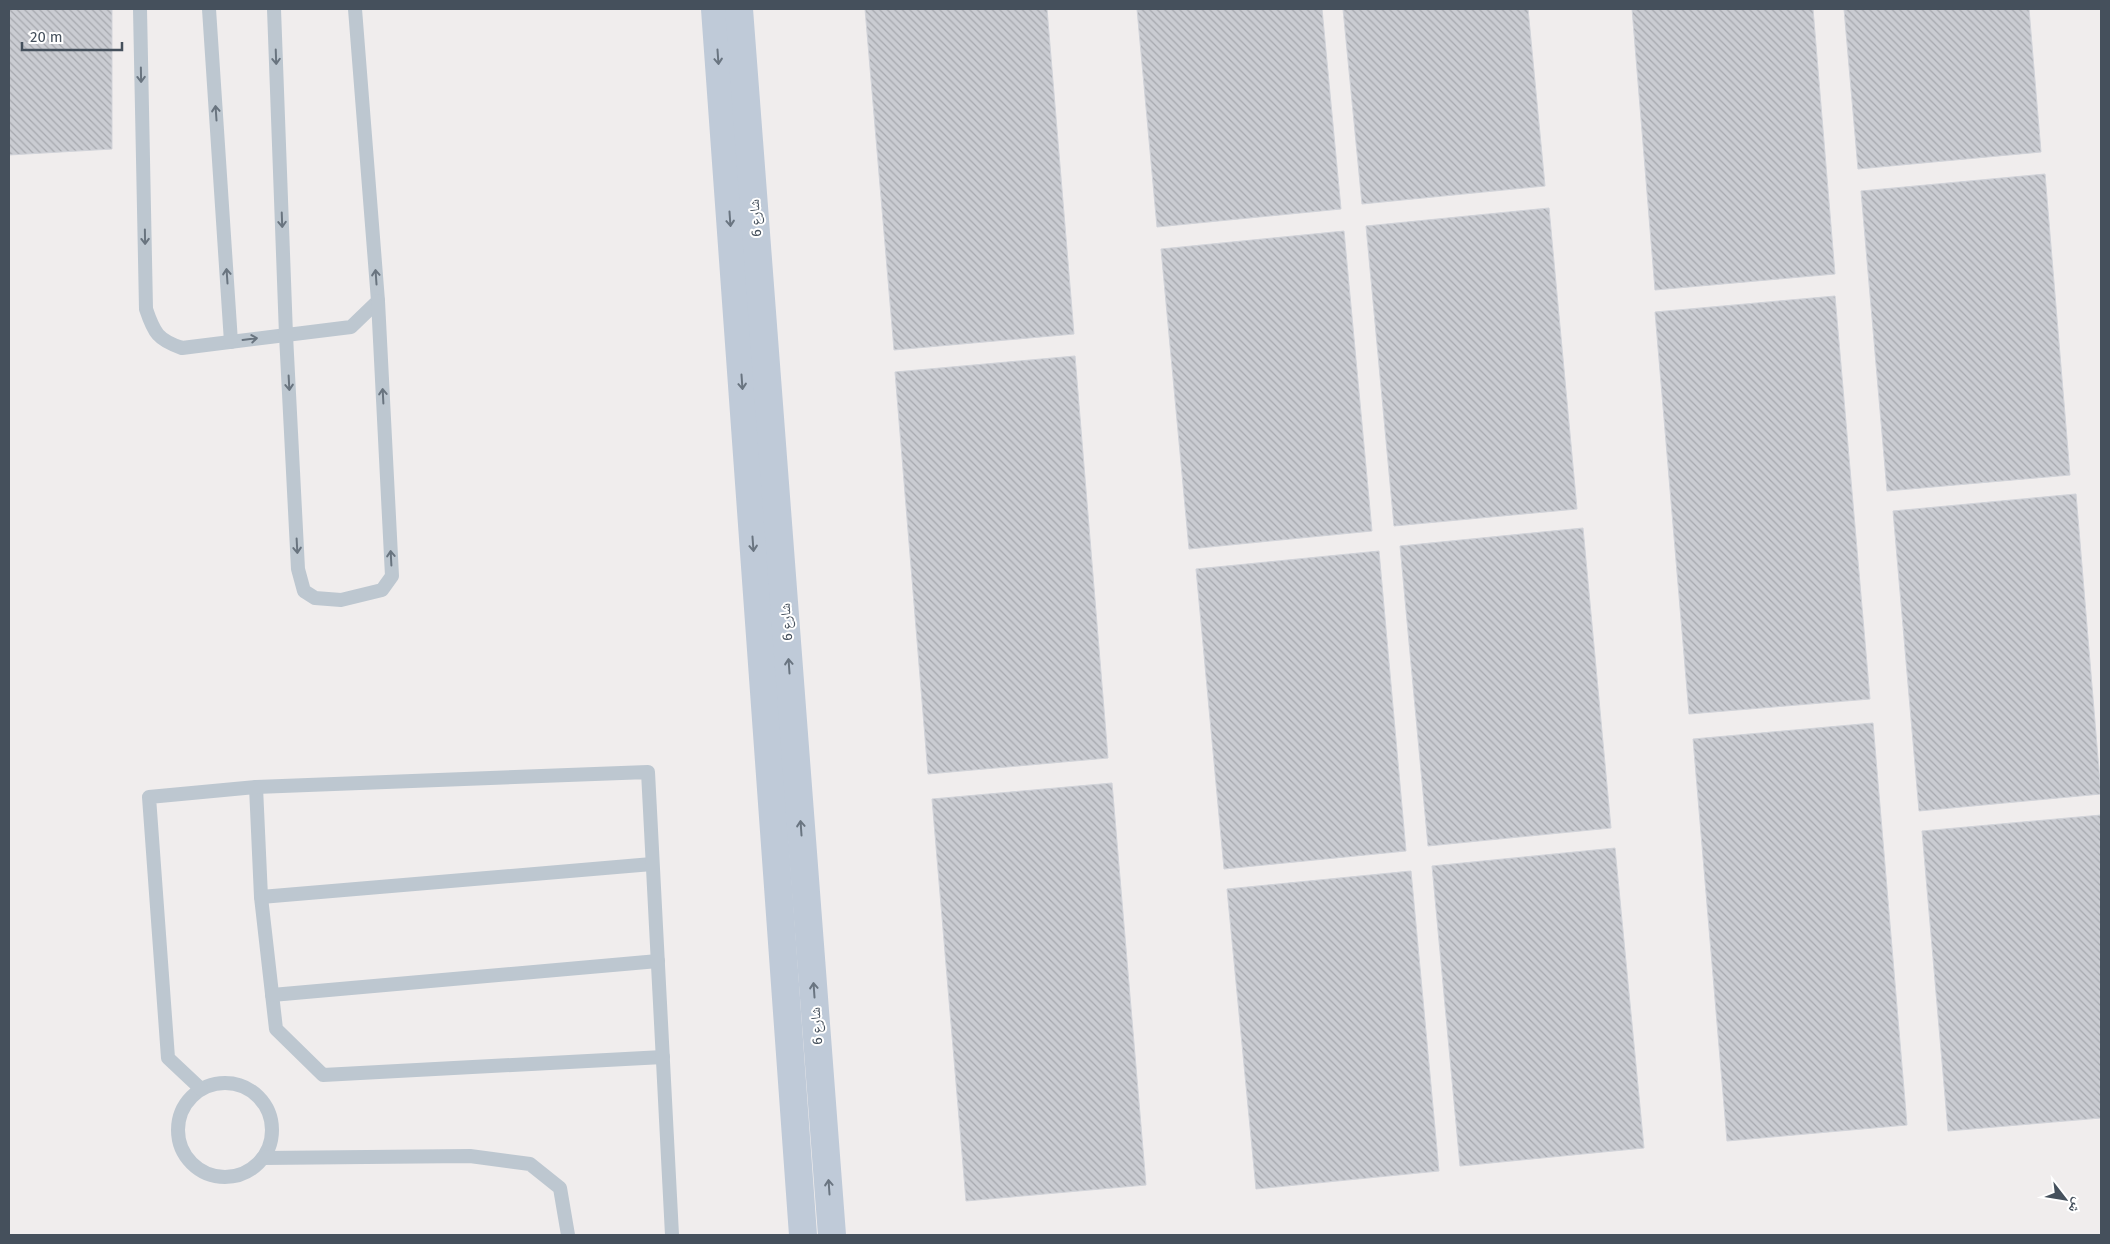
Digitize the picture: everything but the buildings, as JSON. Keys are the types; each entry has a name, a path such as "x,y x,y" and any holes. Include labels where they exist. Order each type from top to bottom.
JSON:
{"street":[{"name":"شارع 6","path":"715,9 803,1235"},
{"name":"شارع 6","path":"739,9 832,1235"}],"lane":[{"path":"140,9 146,309 153,329 166,343 182,348 231,342 350,327 378,301"},
{"path":"209,9 231,342"},
{"path":"274,9 286,335 298,569 304,591 315,598 341,600 382,590 392,576 378,301 355,9"},
{"path":"202,1089 168,1058 149,798 256,788 648,772 672,1235"},
{"path":"256,788 261,897 276,1029 323,1075 663,1057"},
{"path":"261,897 652,864"},
{"path":"272,995 658,962"},
{"path":"219,1083 237,1084 254,1092 266,1105 272,1122 271,1141 263,1158 249,1170 232,1176 214,1175 197,1168 185,1154 179,1136 180,1118 188,1101 202,1089 219,1083"},
{"path":"263,1158 470,1156 530,1164 560,1188 568,1235"}]}
